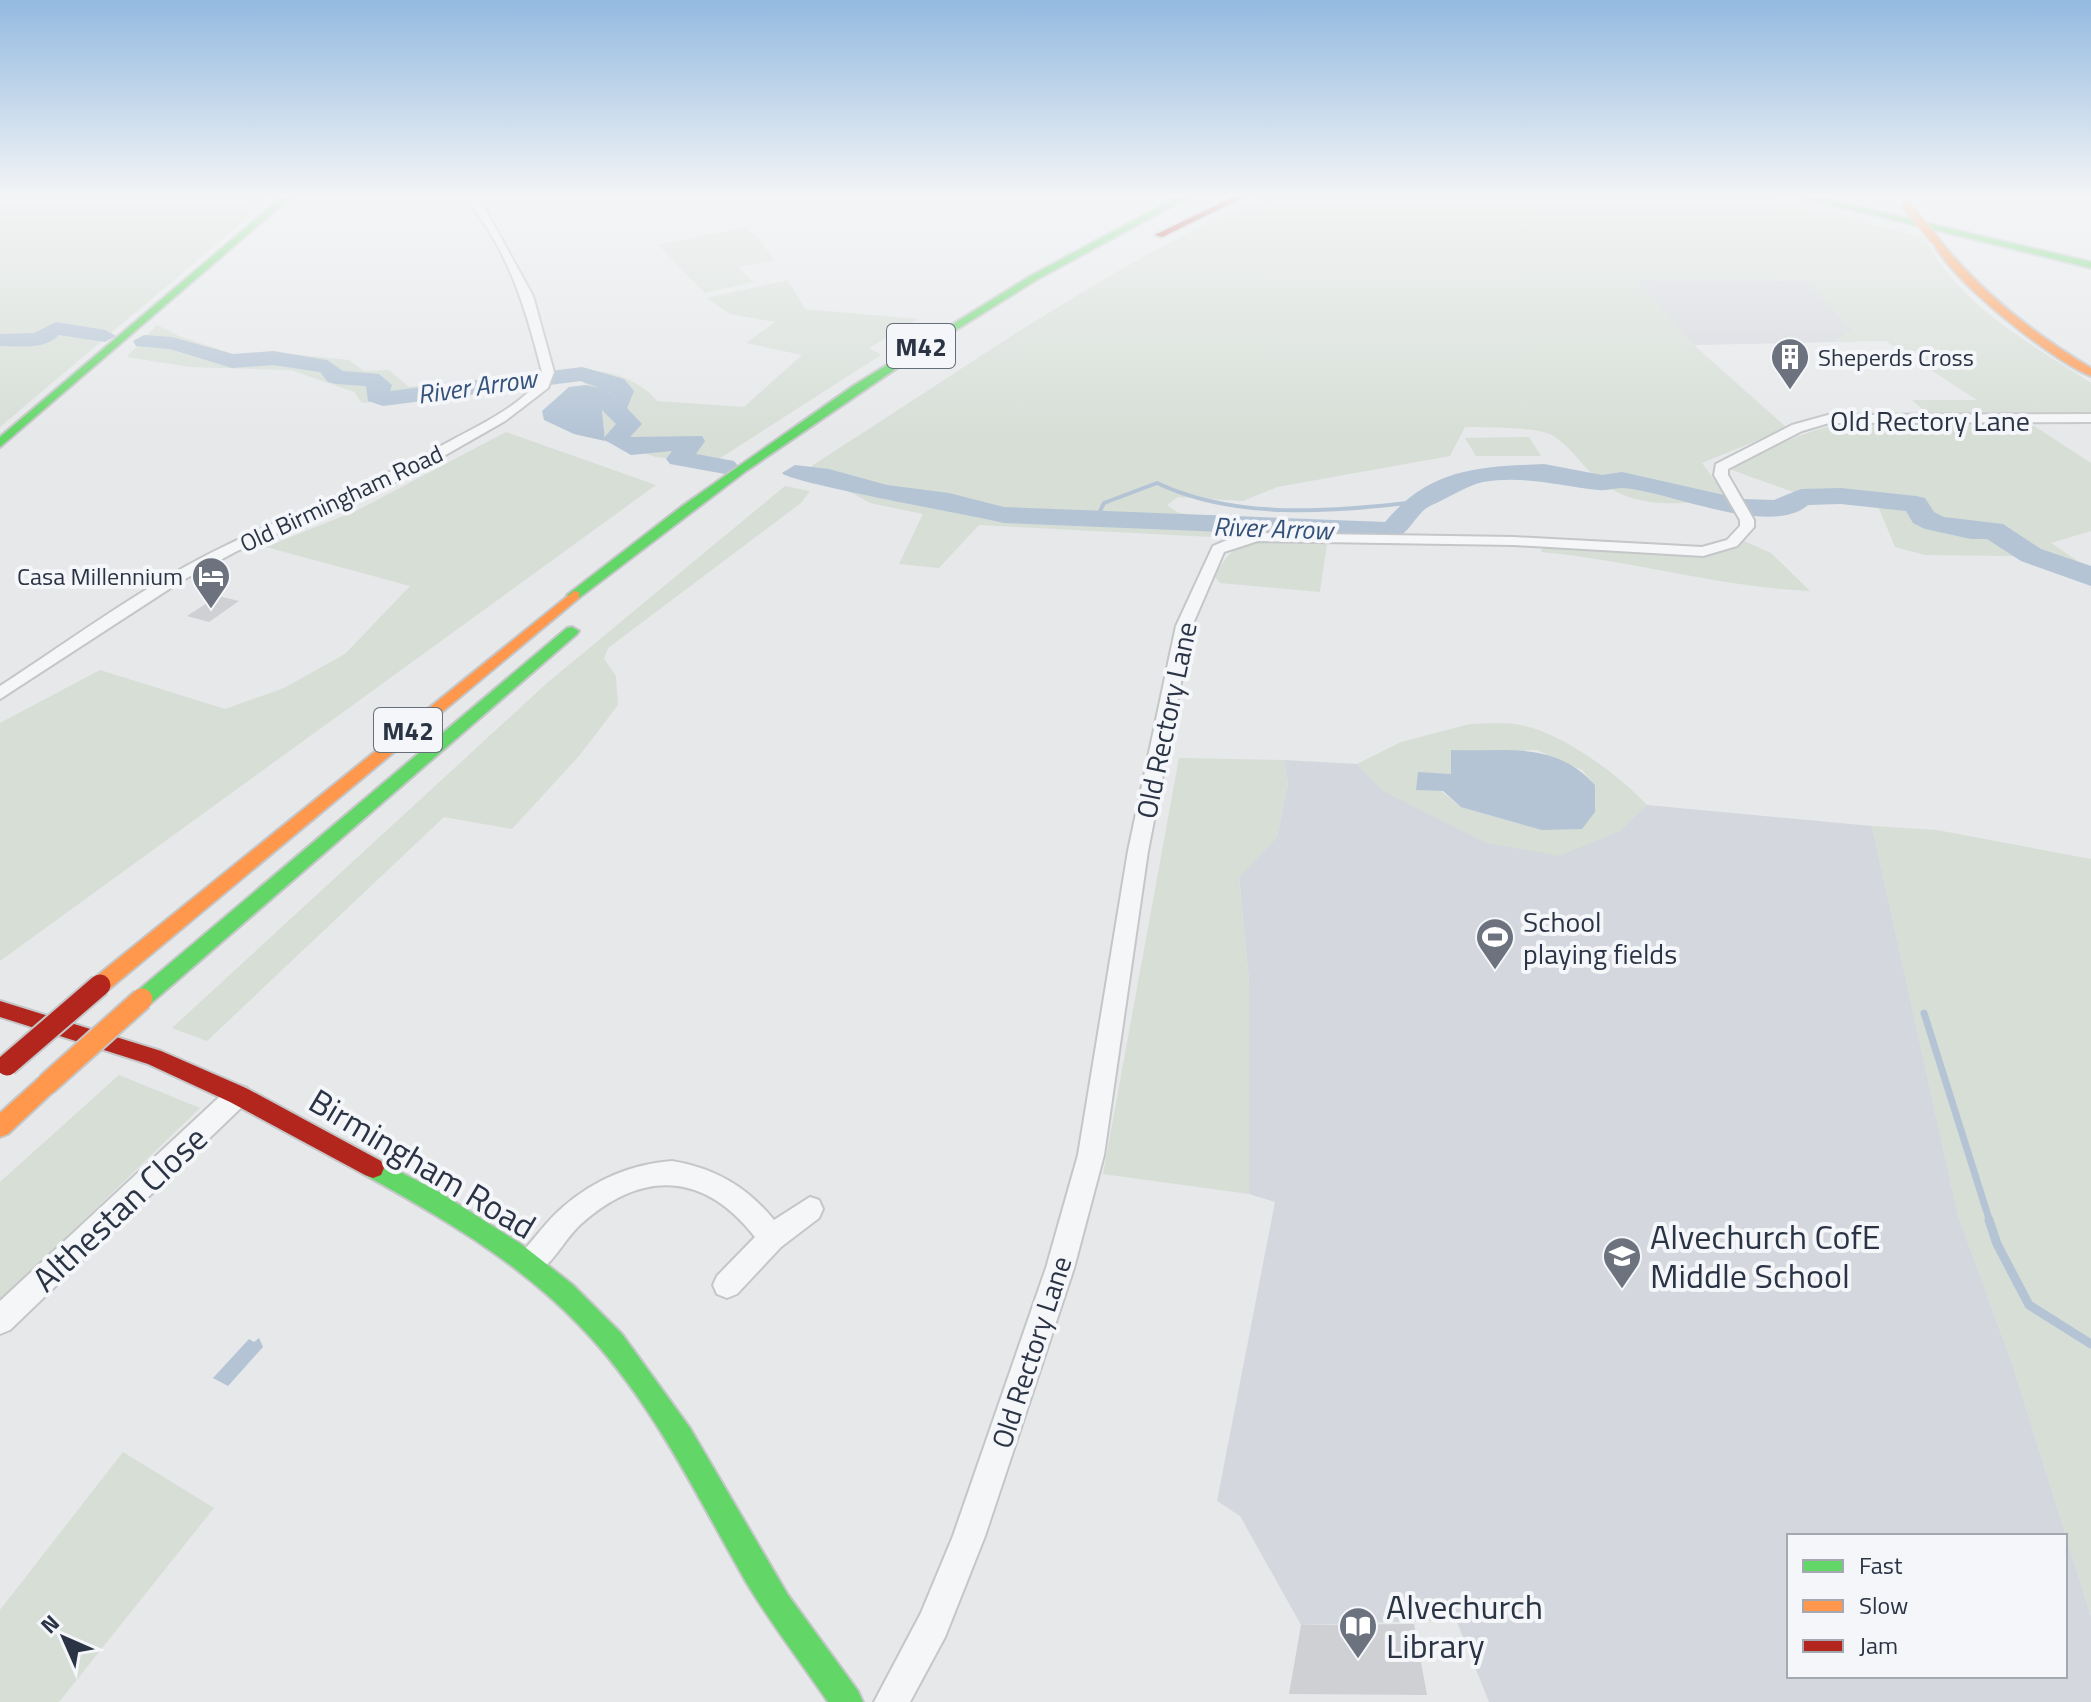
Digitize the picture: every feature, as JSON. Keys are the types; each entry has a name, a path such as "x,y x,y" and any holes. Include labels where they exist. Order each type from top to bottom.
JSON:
{"main road":[{"path":"0,443 194,276"},
{"name":"M42","path":"4,1068 447,697 722,482 958,322 1036,276"},
{"name":"M42","path":"830,431 914,370 1066,276"},
{"path":"1967,276 1998,312 2043,346 2091,373"},
{"name":"M42","path":"1033,295 1073,277"},
{"name":"M42","path":"0,1127 142,999 587,619"},
{"name":"Birmingham Road","path":"0,1009 154,1057 238,1095 452,1210 530,1263 589,1317 641,1381 703,1477 759,1576 847,1702"}],"street":[{"name":"Old Birmingham Road","path":"0,694 178,577 232,548 355,497 501,418 548,376 528,296 517,276"},
{"name":"Old Rectory Lane","path":"891,1702 933,1625 969,1536 1060,1268 1091,1155 1138,851 1178,648 1191,605 1218,549 1239,540 1258,537 1514,541 1703,552 1732,543 1747,527 1747,520 1721,475 1721,467 1804,424 1845,418 2091,418"},
{"name":"Althestan Close","path":"0,1320 238,1095"},
{"path":"530,1263 572,1216 592,1202 624,1180 663,1171 702,1175 757,1216 772,1238"},
{"path":"727,1285 772,1238 810,1209"}],"shaded area":[{"path":"0,276 178,276 0,427"},
{"path":"689,276 747,276 753,282 705,293"},
{"path":"1110,276 1951,276 1998,321 2091,383 2091,412 2031,417 1928,414 1912,400 1977,400 1886,341 1834,342 1851,330 1807,281 1638,280 1694,345 1787,428 1702,463 1727,497 1662,503 1630,497 1601,482 1566,445 1552,435 1523,429 1465,427 1450,456 1277,487 1243,501 1178,497 1167,505 1177,512 1247,530 1231,538 979,525 939,568 899,564 923,514 870,503 834,483 802,477 813,465"},
{"path":"788,280 805,309 918,319 869,348 881,355 711,464 656,457 605,441 601,396 568,371 592,370 617,375 639,385 657,401 744,407 802,355 746,343 775,322 730,314 706,298"},
{"path":"1636,280 1807,281 1852,330 1834,342 1694,345"},
{"path":"157,325 179,336 239,356 280,353 349,360 364,371 389,370 409,387 533,375 531,384 362,403 354,392 291,370 190,367 127,357"},
{"path":"1854,422 2034,426 2091,463 2091,531 2051,543 2091,570 2091,577 2048,570 2013,556 1925,555 1895,547 1878,506 1802,495 1729,469 1805,434"},
{"path":"506,432 656,485 0,961 0,723 100,670 225,709 284,688 345,654 410,586 266,547 358,510"},
{"path":"1529,437 1541,456 1476,456 1465,438"},
{"path":"785,486 810,491 801,503 608,648 604,659 616,676 618,705 579,756 512,829 444,817 207,1041 172,1028 547,683"},
{"path":"1742,540 1771,553 1810,591 1776,589 1541,552 1544,544 1673,554 1722,548"},
{"path":"1259,541 1327,543 1320,592 1220,583 1215,577 1227,557 1243,545"},
{"path":"1501,723 1536,729 1588,756 1647,805 1618,832 1559,856 1486,843 1385,792 1357,764 1401,742 1470,724","holes":["1537,750 1582,770 1595,785 1542,830 1461,807 1418,773 1451,774 1452,751"]},
{"path":"1179,758 1284,760 1288,783 1277,837 1239,878 1249,982 1249,1194 1103,1174"},
{"name":"Alvechurch CofE Middle School","path":"1284,760 1357,764 1385,792 1618,832 1647,805 1872,826 1958,1215 2013,1366 2065,1534 1787,1534 1787,1678 2067,1678 2067,1539 2091,1616 2091,1702 1489,1702 1456,1620 1301,1625 1240,1516 1217,1501 1275,1202 1249,1194 1249,982 1239,877 1277,837 1288,783"},
{"path":"1872,826 1937,830 2091,859 2091,1616 2013,1366 1958,1215"},
{"path":"119,1075 200,1108 0,1301 0,1182"},
{"path":"123,1452 214,1508 59,1702 0,1702 0,1610"}],"water":[{"path":"585,385 609,390 610,399 602,410 605,441 574,434 544,420 542,411 569,387"},
{"path":"1451,750 1528,751 1563,761 1595,785 1595,812 1582,829 1542,830 1461,807 1443,791 1416,790 1418,772 1451,774"},
{"path":"259,1338 263,1347 228,1386 213,1378 249,1339 254,1342"}],"building":[{"name":"Casa Millennium","path":"218,596 239,601 209,622 187,616"},
{"name":"Alvechurch Library","path":"1414,1624 1427,1695 1289,1694 1301,1625"}],"waterway":[{"name":"River Arrow","path":"0,340 44,339 44,334 56,328 105,336"},
{"name":"River Arrow","path":"144,341 172,343 232,361 273,358 327,367 336,377 371,379 381,385 376,396 383,399 582,374 616,384 622,391 614,410 630,424 615,439 631,448 693,441 679,459 725,466"},
{"name":"River Arrow","path":"795,473 829,477 885,493 949,501 1004,515 1392,531 1416,502 1477,475 1544,472 1602,483 1622,480 1732,504"},
{"path":"1097,517 1104,503 1157,483 1187,495 1251,508 1318,510 1416,502"},
{"name":"River Arrow","path":"1744,506 1774,508 1793,504 1801,497 1841,496 1916,504 1923,517 1935,523 1971,531 1993,530 2031,555 2065,564 2091,577"},
{"path":"1924,1013 1990,1222"},
{"path":"1989,1220 1997,1244 2029,1305 2091,1344"}],"traffic: fast":[{"path":"0,443 194,276"},
{"path":"574,595 742,468 916,350 1036,276"},
{"path":"142,999 572,631"},
{"path":"373,1168 458,1216 512,1252 563,1293 613,1343 680,1438 778,1605 847,1702"}],"traffic: slow":[{"path":"1966,276 2006,314 2091,373"},
{"path":"100,985 574,595"},
{"path":"47,1084 142,999"},
{"path":"0,1127 47,1084"}],"traffic: jam":[{"path":"7,1065 100,985"},
{"path":"0,1009 154,1057 238,1095 373,1168"}],"place":[{"name":"Sheperds Cross","path":"1790,391"},
{"name":"Casa Millennium","path":"211,610"},
{"name":"School playing fields","path":"1495,971"},
{"name":"Alvechurch CofE Middle School","path":"1622,1290"},
{"name":"Alvechurch Library","path":"1358,1660"}]}
